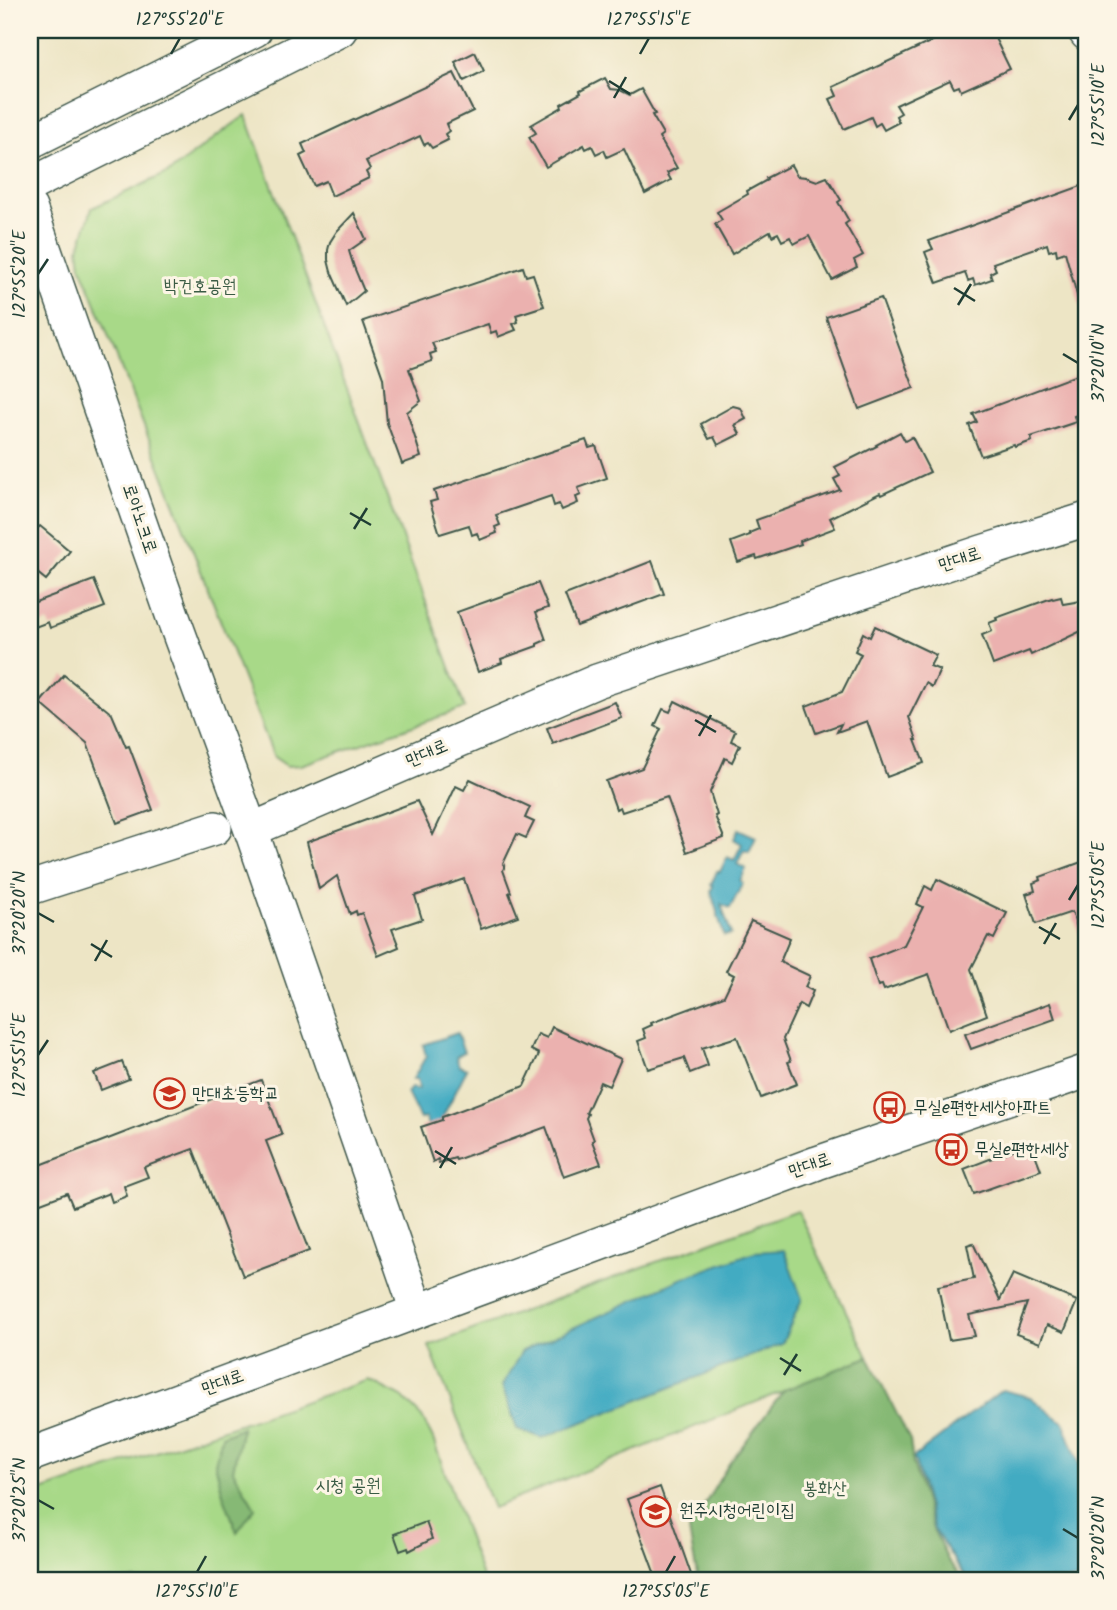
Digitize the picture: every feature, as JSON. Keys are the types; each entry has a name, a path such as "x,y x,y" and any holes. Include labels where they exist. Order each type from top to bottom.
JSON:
{"street":[{"path":"30,142 255,30"},
{"path":"30,185 340,30"},
{"path":"1084,30 1087,34"},
{"name":"로아노크로","path":"30,208 174,620 251,830"},
{"name":"만대로","path":"251,830 597,681 1087,519"},
{"path":"30,888 215,828"},
{"path":"251,830 417,1311"},
{"name":"만대로","path":"30,1455 817,1163 1087,1071"}],"green space":[{"name":"박건호공원","path":"246,115 465,708 301,765 287,766 274,757 81,266 79,248 92,208 170,172"},
{"path":"797,1210 868,1357 493,1508 429,1346"},
{"name":"봉화산","path":"868,1357 910,1440 913,1463 933,1529 948,1560 964,1580 698,1580 689,1531 728,1465 784,1390"},
{"name":"시청 공원","path":"368,1380 402,1397 422,1417 433,1439 483,1580 30,1580 30,1495"},
{"path":"242,1427 233,1470 255,1508 237,1532 215,1463 222,1436"}],"water":[{"path":"738,829 756,837 749,852 744,850 737,864 746,869 740,881 743,883 730,908 721,904 731,934 724,936 711,885 727,857 734,860 742,844 734,839"},
{"path":"457,1033 464,1052 456,1057 459,1066 467,1069 433,1136 425,1118 420,1119 407,1093 412,1087 419,1089 417,1079 413,1079 426,1056 423,1045"},
{"path":"784,1250 802,1299 782,1344 542,1438 517,1429 502,1386 522,1351 683,1278 754,1252"},
{"path":"1002,1390 1030,1397 1064,1423 1087,1485 1087,1580 970,1580 934,1529 914,1457"}],"building":[{"path":"956,30 991,30 1010,69 961,91 959,86 954,88 950,80 896,105 901,113 896,116 899,122 884,130 880,123 875,126 871,117 844,129 830,99 837,96 833,87"},
{"path":"475,52 484,71 464,81 455,62"},
{"path":"454,73 473,111 446,124 449,131 445,134 448,140 432,148 428,143 424,145 420,136 366,161 370,169 366,172 369,178 332,196 326,181 314,186 300,156 306,153 302,144"},
{"path":"605,78 611,89 630,95 641,89 663,134 659,137 677,168 667,173 671,180 645,194 624,149 607,157 604,150 596,154 592,146 586,149 584,145 546,167 529,137 536,133 531,125 562,107 561,104 581,93 580,91"},
{"path":"791,165 797,176 817,181 827,177 841,200 838,202 849,221 845,224 863,255 854,260 857,267 832,280 809,236 794,244 790,237 782,241 778,233 772,236 770,231 732,254 715,224 722,220 717,212 748,194 747,191 767,180 766,178"},
{"path":"1081,186 1087,203 1087,312 1082,313 1065,252 1057,255 1056,249 1049,251 1047,244 993,263 996,270 990,273 992,279 975,285 973,279 968,281 965,273 937,283 925,252 933,249 929,241"},
{"path":"354,213 366,239 349,251 364,291 346,306 331,272 328,250 337,231"},
{"path":"523,267 526,276 533,274 544,306 516,315 518,322 513,324 516,330 498,337 496,331 491,333 488,324 432,343 436,352 430,354 432,361 409,369 421,401 407,412 421,457 402,464 387,423 383,378 363,321"},
{"path":"881,298 914,388 859,409 826,317"},
{"path":"1079,374 1080,377 1087,374 1087,411 1074,416 1076,422 1031,437 1032,441 981,456 969,425 977,422 973,414"},
{"path":"733,406 741,408 746,419 735,425 740,434 718,445 714,437 709,439 701,424"},
{"path":"900,432 905,441 912,437 930,472 830,518 835,528 800,541 801,544 757,559 756,556 738,562 731,542 759,529 756,520 840,490 834,479 840,476 835,467"},
{"path":"586,440 589,448 596,446 607,478 578,488 581,495 576,497 578,503 562,510 559,504 554,506 551,496 496,515 500,525 495,527 497,533 480,540 477,533 472,535 469,525 440,534 430,502 437,500 434,491"},
{"path":"30,523 37,529 40,526 70,551 46,580 30,567"},
{"path":"652,561 664,594 577,626 565,595"},
{"path":"94,580 105,607 50,628 48,622 35,627 30,604"},
{"path":"538,583 548,608 536,612 546,640 478,672 457,612"},
{"path":"1061,597 1063,604 1087,600 1087,631 1079,632 1031,655 1029,651 993,665 982,635 992,631 989,623 997,620 996,618"},
{"path":"875,626 936,655 930,666 940,670 932,687 926,683 909,717 924,763 887,777 867,721 837,732 841,724 816,733 806,706 842,692 861,654 855,651 863,633 870,637"},
{"path":"64,675 112,714 126,747 129,746 153,810 117,823 87,743 40,703"},
{"path":"675,701 735,731 731,741 740,745 732,762 725,758 710,792 717,815 715,816 724,838 687,852 667,797 622,812 620,807 616,809 606,781 642,768 661,729 655,726 663,709 670,712"},
{"path":"615,702 622,718 553,744 547,728"},
{"path":"470,779 530,807 525,818 534,822 526,838 517,834 503,864 511,892 509,893 518,916 481,929 464,879 415,896 422,919 392,929 399,947 378,956 362,913 357,915 356,911 350,914 337,876 319,889 307,842 417,801 433,835 456,786 464,790"},
{"path":"1087,860 1087,947 1084,948 1072,912 1036,924 1026,894 1035,891 1033,883 1041,880 1040,877"},
{"path":"937,879 1007,913 994,939 988,936 971,969 987,1015 949,1030 929,974 884,990 882,985 878,986 869,959 904,945 923,907 917,904 925,886 932,890"},
{"path":"751,921 790,938 780,962 810,976 805,987 813,991 806,1008 799,1004 783,1039 797,1084 761,1098 737,1037 702,1048 708,1066 690,1073 684,1058 648,1069 638,1041 646,1038 643,1029 652,1025 651,1023 724,996 734,975 726,971"},
{"path":"1050,1003 1055,1019 971,1049 965,1034"},
{"path":"552,1027 621,1059 609,1086 600,1082 586,1113 594,1140 592,1141 601,1164 564,1177 546,1127 456,1160 455,1158 439,1163 438,1159 433,1162 421,1127 524,1086 539,1054 531,1050 538,1034 547,1038"},
{"path":"122,1062 129,1079 101,1090 94,1073"},
{"path":"261,1080 282,1135 266,1141 309,1251 243,1276 193,1149 144,1167 148,1177 124,1186 127,1196 112,1202 109,1193 73,1207 67,1193 30,1207 30,1169"},
{"path":"1031,1143 1041,1170 974,1194 964,1169"},
{"path":"973,1243 1000,1300 1013,1274 1077,1301 1064,1332 1047,1325 1040,1343 1016,1334 1027,1303 969,1315 975,1336 949,1340 938,1286 974,1279 967,1245"},
{"path":"660,1487 693,1580 657,1580 627,1499"},
{"path":"426,1522 432,1539 409,1551 408,1548 400,1551 394,1534"}],"place":[{"name":"만대초등학교","path":"169,1094"},
{"name":"무실e편한세상아파트","path":"890,1108"},
{"name":"무실e편한세상","path":"951,1150"},
{"name":"원주시청어린이집","path":"656,1511"}]}
